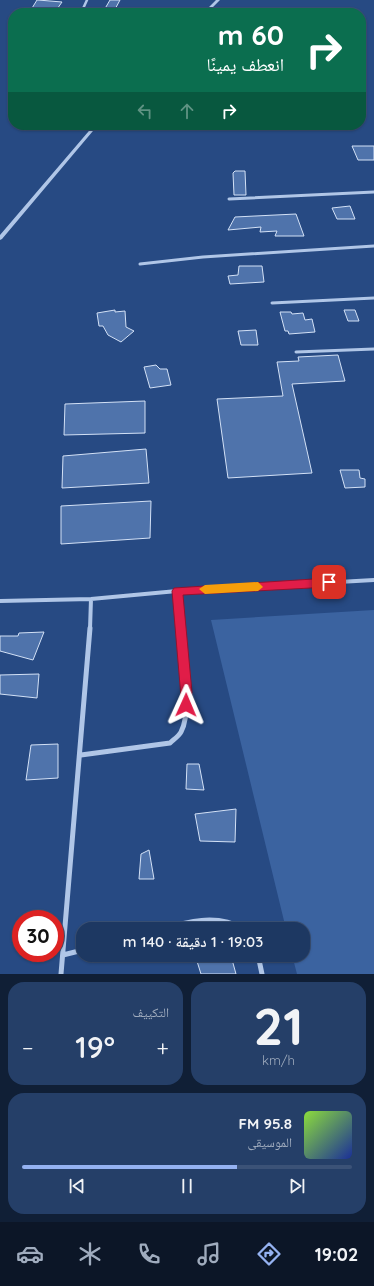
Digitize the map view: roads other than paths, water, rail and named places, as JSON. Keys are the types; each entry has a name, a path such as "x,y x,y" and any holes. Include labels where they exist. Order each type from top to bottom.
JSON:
{"street":[{"path":"210,8 218,0"},
{"path":"0,238 92,130"},
{"path":"229,199 374,192"},
{"path":"140,264 217,256 374,246"},
{"path":"272,302 374,298"},
{"path":"296,352 374,349"},
{"path":"0,601 91,599 177,591 374,580"},
{"path":"81,755 170,743 181,733 185,718 187,692 177,591"},
{"path":"64,944 90,648 91,599"},
{"path":"190,922 224,920 231,922"},
{"path":"64,955 76,952"},
{"path":"61,974 62,962"},
{"path":"259,962 262,974"}]}
